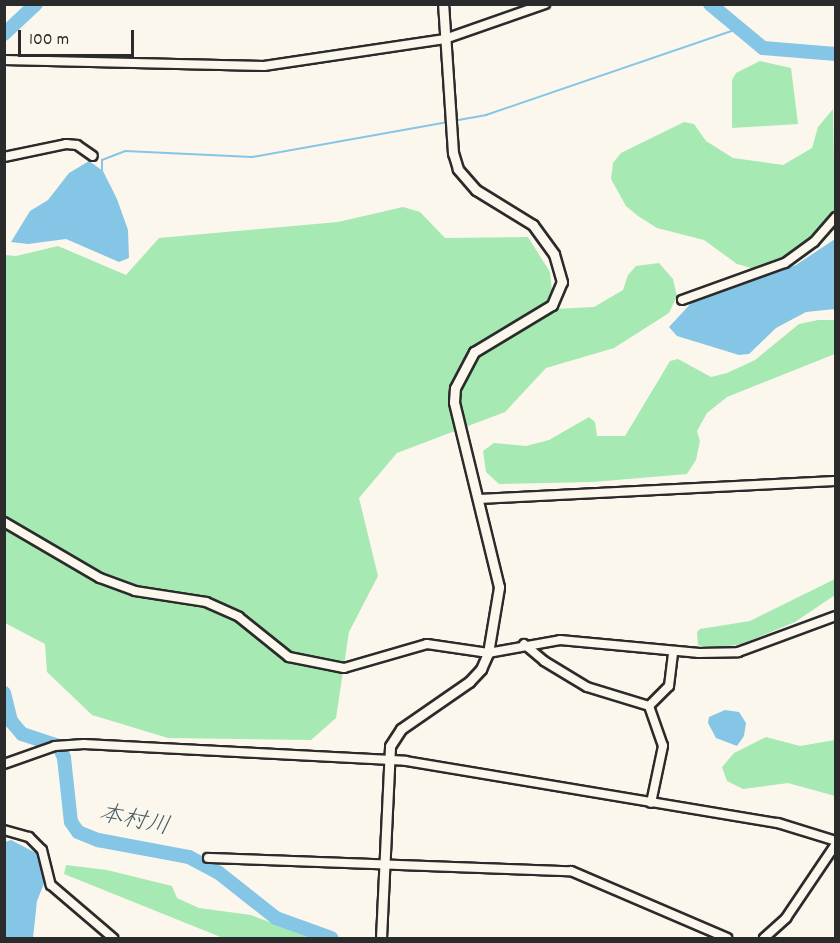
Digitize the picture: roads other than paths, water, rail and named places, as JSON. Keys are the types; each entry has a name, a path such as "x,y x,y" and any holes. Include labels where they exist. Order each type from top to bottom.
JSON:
{"street":[{"path":"381,939 387,763 390,746 401,729 469,682 488,653 499,587 454,402 459,374 474,352 552,305 562,282 554,254 533,225 476,190 458,169 453,153 443,4"},
{"path":"4,60 264,66 445,39 545,4"},
{"path":"4,157 66,144 76,145 93,156"},
{"path":"682,300 786,263 814,242 836,217"},
{"path":"478,499 836,481"},
{"path":"4,522 100,578 135,591 185,597 220,608 248,623 271,646 307,662 344,668 427,644 488,653 524,644 560,640 673,651 738,652 836,616"},
{"path":"524,644 544,661 587,687 650,706"},
{"path":"650,706 669,686 673,651"},
{"path":"650,706 663,746 651,803"},
{"path":"4,764 55,746 84,744 274,752 387,763 406,761 778,823 836,843 786,918 764,939"},
{"path":"4,830 29,837 42,850 51,885 113,939"},
{"path":"208,858 571,871 727,939"}],"water":[{"path":"89,161 103,171 117,199 128,230 129,258 119,262 66,239 28,244 11,242 30,211 48,200 69,173"},
{"path":"835,239 835,309 806,312 776,328 749,354 739,355 677,336 669,327 695,299 796,265"},
{"path":"725,710 739,712 746,723 744,736 737,746 716,738 708,723 709,717"},
{"path":"11,840 38,854 45,881 37,901 33,938 5,938 5,842"}],"waterway":[{"path":"4,34 36,4"},
{"path":"710,4 763,48 836,54"},
{"path":"453,121 486,115 740,28"},
{"path":"102,173 102,160 125,151 252,157 448,122"},
{"name":"本村川","path":"4,693 11,721 22,734 59,746 64,758 71,822 78,832 98,840 189,857 219,873 276,918 331,938"}]}
